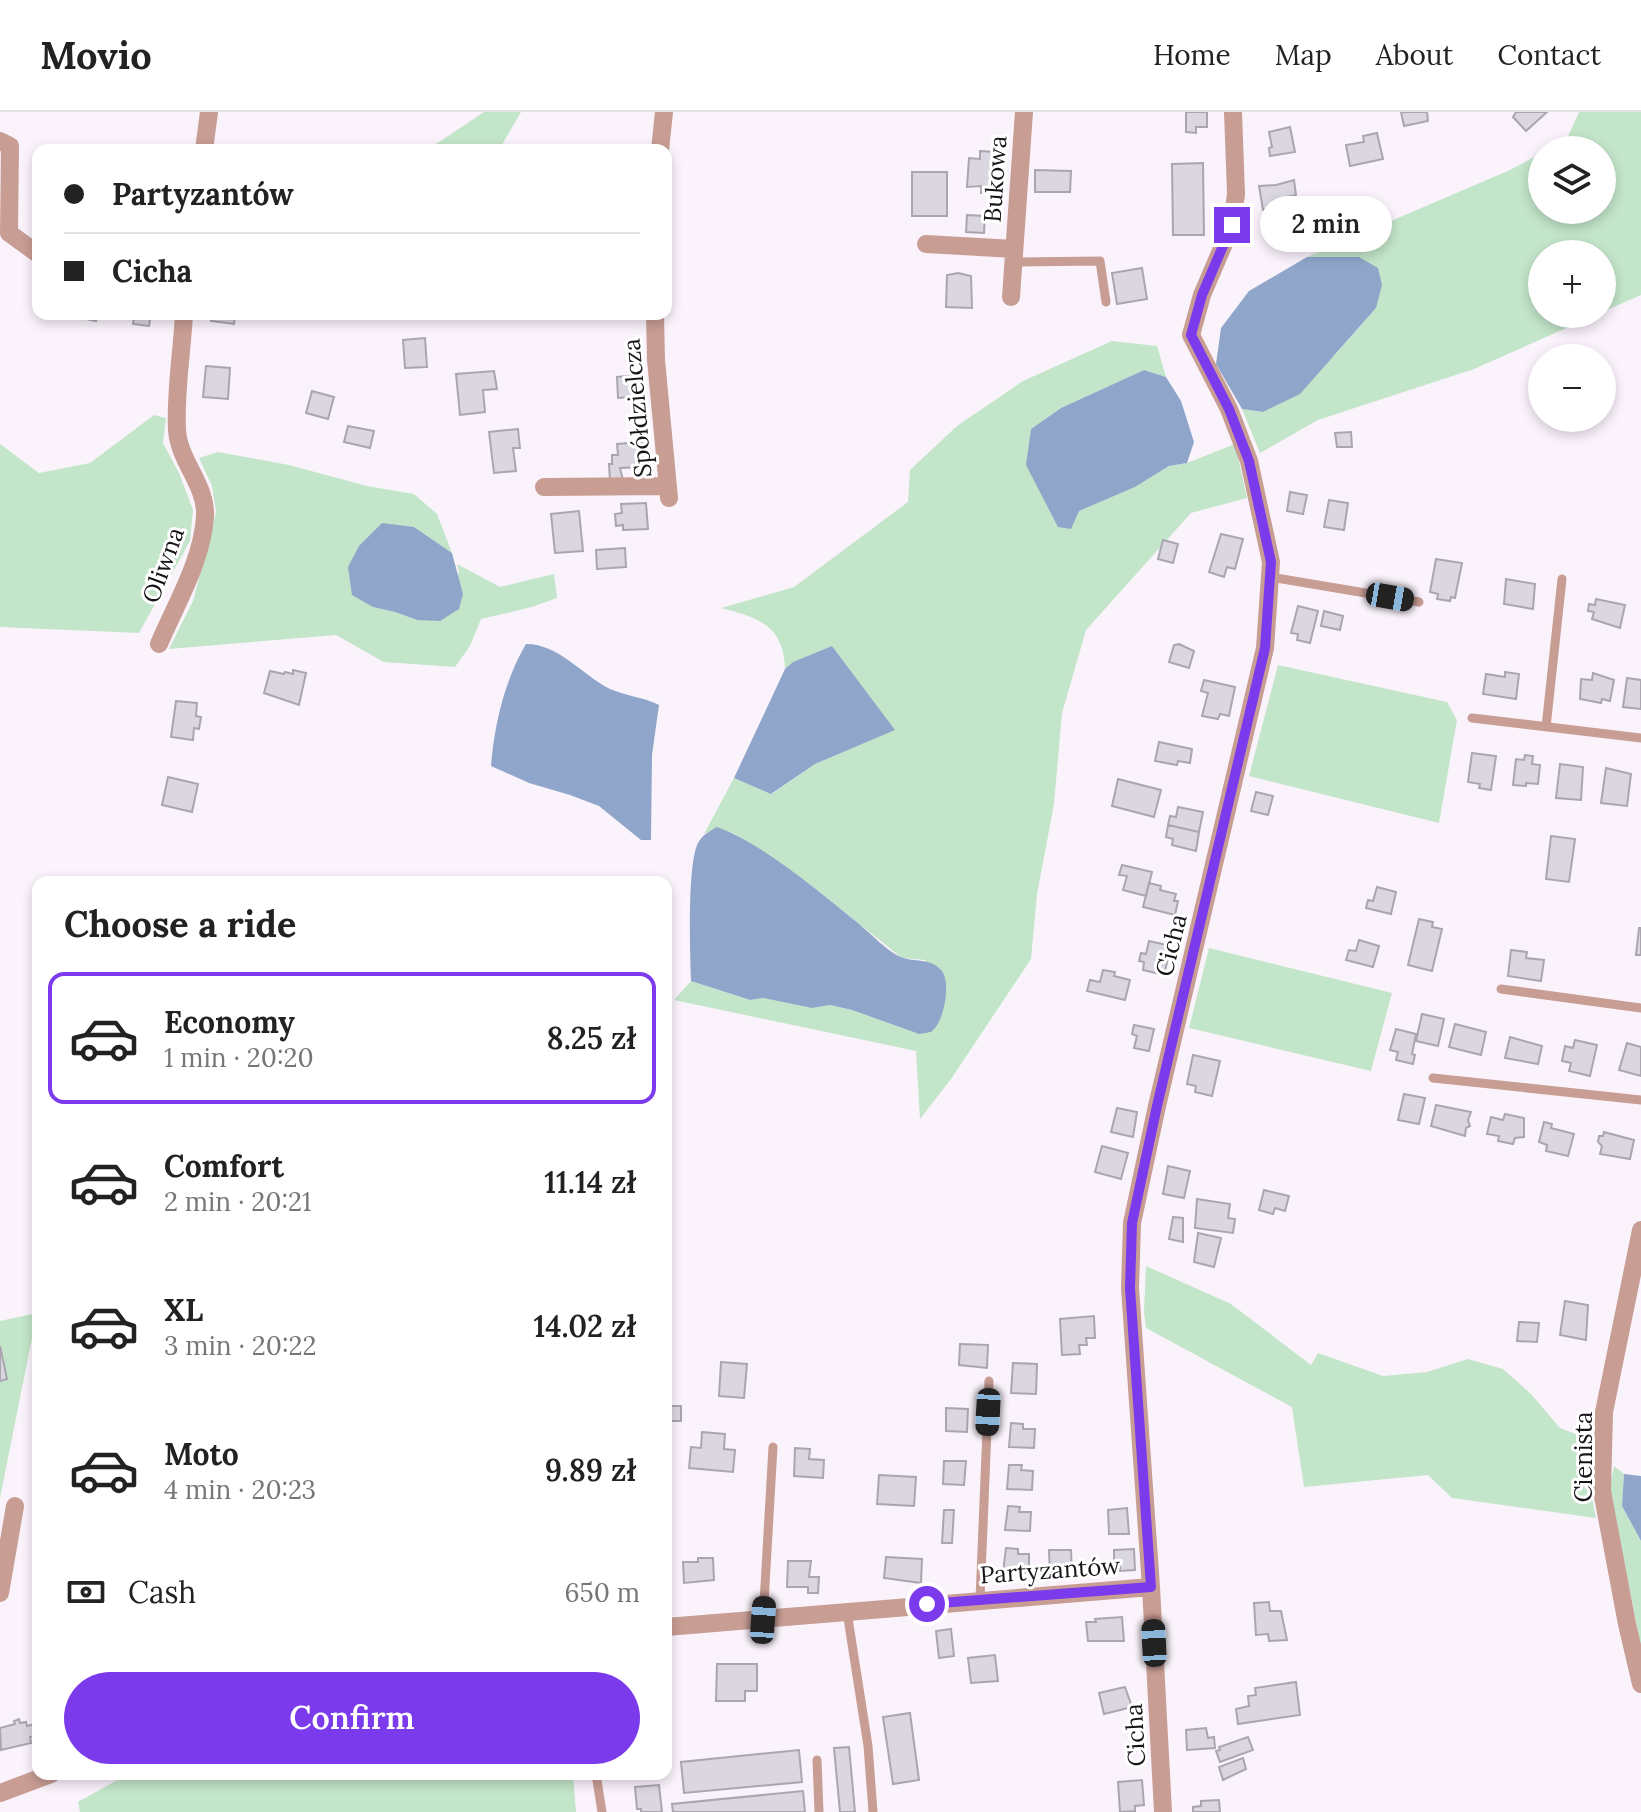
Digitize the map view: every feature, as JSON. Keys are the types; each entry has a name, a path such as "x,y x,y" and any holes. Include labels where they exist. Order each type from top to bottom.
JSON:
{"street":[{"path":"205,144 209,112"},
{"path":"661,144 664,112"},
{"name":"Bukowa","path":"1011,297 1024,112"},
{"name":"Cicha","path":"1163,1812 1130,1288 1132,1223 1265,648 1271,562 1249,461 1229,409 1191,335 1202,295 1232,225 1236,194 1233,112"},
{"path":"0,141 10,146 9,233 32,250"},
{"name":"Bukowa","path":"926,244 1014,256"},
{"name":"Oliwna","path":"159,644 190,571 205,516 201,489 186,461 177,433 184,320"},
{"name":"Spółdzielcza","path":"544,487 668,492 655,320"},
{"name":"Cienista","path":"1641,1230 1604,1412 1602,1491 1641,1684"},
{"path":"0,1593 15,1506"},
{"name":"Partyzantów","path":"672,1627 1151,1587"},
{"path":"0,1793 35,1780"}],"lane":[{"path":"1014,256 1100,261 1106,302"},
{"path":"1270,577 1419,602"},
{"path":"1546,727 1562,579"},
{"path":"1472,718 1641,738"},
{"path":"1501,989 1641,1008"},
{"path":"1433,1078 1641,1100"},
{"path":"980,1599 989,1381"},
{"path":"763,1620 773,1447"},
{"path":"847,1612 868,1746 873,1812"},
{"path":"817,1760 819,1812"},
{"path":"597,1780 602,1812"}],"green space":[{"path":"484,112 521,112 502,144 436,144"},
{"path":"1579,112 1641,112 1641,295 1616,306 1616,240 1528,240 1528,328 1566,328 1474,369 1318,420 1260,453 1242,409 1263,412 1335,355 1376,308 1358,257 1307,257 1528,160 1528,224 1616,224 1616,136 1568,136"},
{"path":"1112,341 1157,346 1166,377 1144,370 1061,408 1031,429 1079,511 1135,487 1169,466 1187,463 1235,444 1247,498 1191,513 1086,630 1062,713 1054,804 1037,894 1031,959 951,1079 920,1119 916,1051 674,1000 691,981 749,1000 763,998 812,1008 830,1005 852,1010 919,1034 925,960 902,958 808,883 735,834 717,828 704,834 734,778 772,794 815,764 894,730 832,646 793,662 785,669 780,643 774,633 757,620 721,608 794,587 908,502 910,470 957,426 1023,381"},
{"path":"154,415 166,418 163,443 193,510 190,541 139,633 0,627 0,444 39,473 90,463"},
{"path":"218,452 414,494 437,514 452,553 414,527 373,607 417,620 459,573 457,564 500,587 554,574 557,598 481,619 470,646 455,667 384,662 336,635 169,649 193,601 216,512 212,486 199,458"},
{"path":"1278,665 1447,702 1457,720 1439,823 1249,776"},
{"path":"1209,948 1392,993 1371,1071 1189,1028"},
{"path":"1146,1266 1231,1304 1311,1365 1318,1353 1383,1376 1427,1372 1468,1359 1503,1369 1531,1394 1560,1428 1591,1440 1590,1479 1596,1518 1452,1498 1428,1475 1304,1487 1292,1407 1146,1328"},
{"path":"32,1314 32,1338 0,1498 0,1321"},
{"path":"1614,1466 1624,1474 1622,1506 1641,1541 1641,1648 1610,1487"},
{"path":"117,1780 573,1780 576,1812 80,1812 78,1802"}],"water":[{"path":"1307,257 1359,257 1378,268 1382,285 1376,308 1300,394 1263,412 1242,409 1216,364 1221,328 1249,291"},
{"path":"1144,370 1166,377 1181,401 1194,442 1187,463 1169,466 1135,487 1079,511 1071,529 1058,527 1026,465 1031,429 1061,408"},
{"path":"382,523 414,527 452,553 463,594 459,609 440,621 417,620 373,607 352,595 348,567 359,546"},
{"path":"526,644 549,649 610,689 659,705 652,755 651,840 641,840 599,806 529,783 491,766 502,703 512,672"},
{"path":"832,646 895,730 815,764 771,794 734,778 785,669 793,662"},
{"path":"717,827 754,845 790,870 896,955 932,963 941,970 946,992 936,1027 931,1032 919,1034 852,1010 830,1005 812,1008 763,998 750,1000 691,981 690,910 694,854 702,837"},
{"path":"1624,1474 1641,1476 1641,1541 1622,1506"}],"building":[{"path":"1186,112 1207,112 1207,127 1196,127 1196,133 1186,132"},
{"path":"1401,112 1427,112 1428,121 1404,126"},
{"path":"1516,112 1547,112 1526,131 1513,117"},
{"path":"1290,127 1295,152 1270,156 1269,132"},
{"path":"1377,133 1383,159 1350,166 1346,145 1364,142 1363,136"},
{"path":"980,151 995,152 993,193 981,193 981,186 967,187 969,158 980,159"},
{"path":"1203,163 1204,235 1173,235 1172,164"},
{"path":"1035,170 1071,171 1070,192 1035,192"},
{"path":"912,172 947,172 947,216 912,216"},
{"path":"1294,180 1296,195 1287,197 1289,203 1263,210 1259,186"},
{"path":"967,215 985,216 984,233 966,232"},
{"path":"1142,268 1147,299 1117,304 1112,273"},
{"path":"958,273 971,276 972,308 946,307 947,275"},
{"path":"134,320 150,320 149,326 133,324"},
{"path":"211,320 234,320 234,324"},
{"path":"425,338 427,367 405,368 403,340"},
{"path":"206,366 230,368 228,399 203,397"},
{"path":"494,371 497,389 483,390 485,412 460,415 456,374"},
{"path":"638,375 644,396 618,398 617,377"},
{"path":"312,391 334,397 328,419 306,413"},
{"path":"348,426 374,431 370,448 344,442"},
{"path":"518,429 520,448 513,448 516,471 494,473 489,432"},
{"path":"1351,432 1352,447 1337,447 1335,433"},
{"path":"642,442 643,467 620,468 623,480 610,481 609,464 612,464 612,455 618,455 617,444"},
{"path":"1290,492 1307,495 1303,514 1287,511"},
{"path":"1329,500 1348,503 1344,530 1324,527"},
{"path":"646,503 648,529 623,530 623,525 616,526 615,514 622,513 621,504"},
{"path":"579,511 583,551 555,553 551,514"},
{"path":"1221,534 1243,539 1235,569 1227,567 1224,577 1209,572"},
{"path":"1163,540 1178,544 1173,563 1158,559"},
{"path":"625,548 626,567 597,569 596,550"},
{"path":"1436,559 1462,563 1455,598 1451,597 1450,601 1437,599 1438,594 1430,592"},
{"path":"1506,579 1535,584 1533,609 1504,604"},
{"path":"1596,599 1625,605 1620,628 1592,619 1594,612 1588,611 1589,604 1595,605"},
{"path":"1298,606 1318,611 1310,643 1297,640 1298,634 1291,633"},
{"path":"1324,611 1343,616 1340,630 1321,626"},
{"path":"1174,645 1194,651 1189,668 1169,662"},
{"path":"293,670 306,673 299,705 264,693 270,671 293,674"},
{"path":"1505,672 1519,674 1516,699 1483,694 1486,674 1505,677"},
{"path":"1593,673 1614,680 1610,701 1602,699 1601,703 1580,699 1581,679 1592,680"},
{"path":"1627,678 1641,680 1641,709 1623,707"},
{"path":"1204,680 1235,687 1229,716 1220,714 1218,719 1202,716 1208,693 1201,691"},
{"path":"176,701 197,703 196,716 201,717 199,729 194,728 193,740 171,737"},
{"path":"1159,742 1192,749 1190,763 1178,761 1177,765 1155,761"},
{"path":"1472,753 1496,756 1491,790 1468,782"},
{"path":"1525,755 1533,756 1532,764 1540,765 1538,784 1513,785 1516,759 1524,760"},
{"path":"1560,764 1583,767 1581,800 1556,798"},
{"path":"1606,768 1631,774 1627,806 1601,803"},
{"path":"168,777 198,784 192,812 162,805"},
{"path":"1118,779 1161,790 1154,817 1112,806"},
{"path":"1256,792 1273,796 1268,815 1251,811"},
{"path":"1178,807 1203,812 1199,832 1168,825 1170,816 1176,817"},
{"path":"1168,825 1199,832 1196,851 1172,845 1173,839 1166,837"},
{"path":"1551,836 1575,839 1569,882 1546,879"},
{"path":"1122,865 1152,872 1146,896 1123,890 1127,876 1119,875"},
{"path":"1149,883 1176,894 1175,915 1143,907"},
{"path":"1377,887 1396,892 1391,914 1366,908 1368,900 1373,901"},
{"path":"1419,919 1433,922 1432,927 1442,929 1432,971 1408,965"},
{"path":"1639,928 1641,955 1636,955"},
{"path":"1359,940 1379,946 1373,967 1346,960 1349,950 1356,951"},
{"path":"1149,941 1171,946 1164,975 1143,970 1144,962 1139,961 1141,953 1146,954"},
{"path":"1511,950 1527,952 1526,958 1544,960 1541,981 1508,976"},
{"path":"1103,970 1130,980 1125,1000 1087,991 1090,980 1100,982"},
{"path":"1422,1014 1444,1019 1438,1046 1416,1041"},
{"path":"1455,1024 1486,1032 1481,1055 1449,1047"},
{"path":"1134,1025 1154,1029 1149,1051 1134,1048 1137,1036 1132,1034"},
{"path":"1396,1029 1416,1034 1413,1064 1396,1060 1398,1052 1390,1050"},
{"path":"1510,1037 1542,1046 1538,1064 1505,1058"},
{"path":"1575,1040 1597,1045 1590,1076 1569,1071 1571,1063 1562,1061 1565,1046 1573,1048"},
{"path":"1627,1043 1641,1047 1641,1076 1619,1070"},
{"path":"1193,1055 1220,1061 1212,1096 1195,1092 1196,1086 1187,1084"},
{"path":"1404,1094 1425,1098 1419,1124 1398,1120"},
{"path":"1436,1105 1471,1112 1468,1120 1470,1126 1466,1128 1465,1136 1431,1126"},
{"path":"1117,1108 1137,1112 1133,1137 1111,1132"},
{"path":"1505,1114 1524,1118 1524,1137 1515,1138 1513,1144 1498,1141 1499,1136 1487,1134 1491,1117 1503,1120"},
{"path":"1544,1122 1552,1124 1551,1128 1574,1134 1568,1156 1546,1151 1547,1145 1539,1142"},
{"path":"1604,1132 1634,1140 1630,1159 1600,1154 1602,1146 1598,1142 1599,1136 1603,1136"},
{"path":"1102,1146 1128,1153 1121,1179 1095,1172"},
{"path":"1168,1166 1190,1171 1184,1198 1163,1194"},
{"path":"1264,1190 1289,1196 1285,1211 1275,1208 1273,1214 1259,1210"},
{"path":"1197,1199 1230,1204 1228,1218 1235,1219 1233,1233 1195,1228"},
{"path":"1173,1217 1183,1218 1183,1242 1169,1239"},
{"path":"1198,1233 1221,1238 1214,1267 1194,1262"},
{"path":"1565,1301 1588,1305 1586,1340 1560,1335"},
{"path":"1094,1316 1095,1338 1086,1338 1087,1345 1079,1345 1080,1354 1062,1355 1060,1319"},
{"path":"1519,1322 1539,1323 1537,1342 1517,1341"},
{"path":"960,1344 988,1345 987,1368 959,1365"},
{"path":"0,1346 7,1379 0,1381"},
{"path":"721,1362 747,1364 744,1398 719,1396"},
{"path":"1013,1363 1037,1364 1036,1394 1011,1393"},
{"path":"672,1406 681,1406 681,1421 672,1421"},
{"path":"946,1408 968,1409 967,1432 946,1431"},
{"path":"1011,1423 1023,1424 1023,1429 1035,1429 1034,1448 1009,1447"},
{"path":"702,1432 725,1434 724,1449 735,1450 733,1472 689,1468 691,1447 701,1448"},
{"path":"795,1448 810,1449 809,1459 824,1460 823,1478 794,1476"},
{"path":"944,1461 966,1461 964,1485 943,1484"},
{"path":"1009,1465 1022,1465 1021,1470 1033,1471 1032,1490 1007,1489"},
{"path":"879,1475 916,1477 914,1506 877,1504"},
{"path":"1008,1506 1020,1507 1019,1512 1031,1512 1030,1531 1005,1530"},
{"path":"1127,1508 1129,1534 1109,1534 1108,1510"},
{"path":"944,1510 954,1510 952,1543 942,1543"},
{"path":"1006,1548 1018,1549 1018,1554 1029,1554 1029,1573 1003,1572"},
{"path":"1134,1549 1135,1570 1120,1571 1120,1564 1114,1564 1114,1550"},
{"path":"1049,1550 1071,1550 1072,1574 1064,1574 1064,1579 1050,1578"},
{"path":"886,1557 922,1559 921,1583 884,1578"},
{"path":"698,1558 713,1558 714,1580 684,1583 683,1562 698,1562"},
{"path":"788,1561 811,1561 809,1577 819,1577 818,1593 808,1593 808,1587 787,1587"},
{"path":"1269,1602 1270,1611 1281,1611 1287,1640 1269,1641 1268,1634 1256,1635 1254,1603"},
{"path":"1122,1617 1124,1641 1088,1641 1086,1622"},
{"path":"951,1629 954,1656 939,1658 936,1631"},
{"path":"995,1655 998,1681 971,1683 968,1658"},
{"path":"717,1664 757,1664 757,1691 745,1691 745,1701 716,1701"},
{"path":"1296,1682 1300,1715 1238,1724 1236,1709 1249,1706 1248,1696 1256,1695 1255,1688"},
{"path":"1125,1687 1132,1707 1104,1714 1099,1693"},
{"path":"910,1713 919,1780 893,1784 883,1717"},
{"path":"19,1719 20,1723 32,1725 31,1743 1,1750 0,1728 15,1724 14,1721"},
{"path":"1206,1728 1208,1738 1214,1737 1215,1748 1187,1750 1186,1730"},
{"path":"1248,1737 1253,1750 1220,1762 1216,1751 1220,1750 1219,1747"},
{"path":"849,1747 855,1812 840,1812 834,1748"},
{"path":"799,1750 802,1782 684,1793 681,1762"},
{"path":"1243,1758 1246,1769 1223,1780 1219,1767"},
{"path":"1142,1780 1144,1805 1135,1806 1135,1811 1120,1812 1118,1782"},
{"path":"659,1785 662,1812 641,1812 637,1809 635,1787"},
{"path":"803,1791 805,1812 673,1812 672,1804"},
{"path":"1219,1800 1220,1812 1193,1812 1193,1807 1201,1806 1201,1801"}],"route":[{"path":"927,1604 1151,1587 1130,1288 1132,1223 1265,648 1271,562 1249,461 1229,409 1191,335 1202,295 1232,225"}]}
